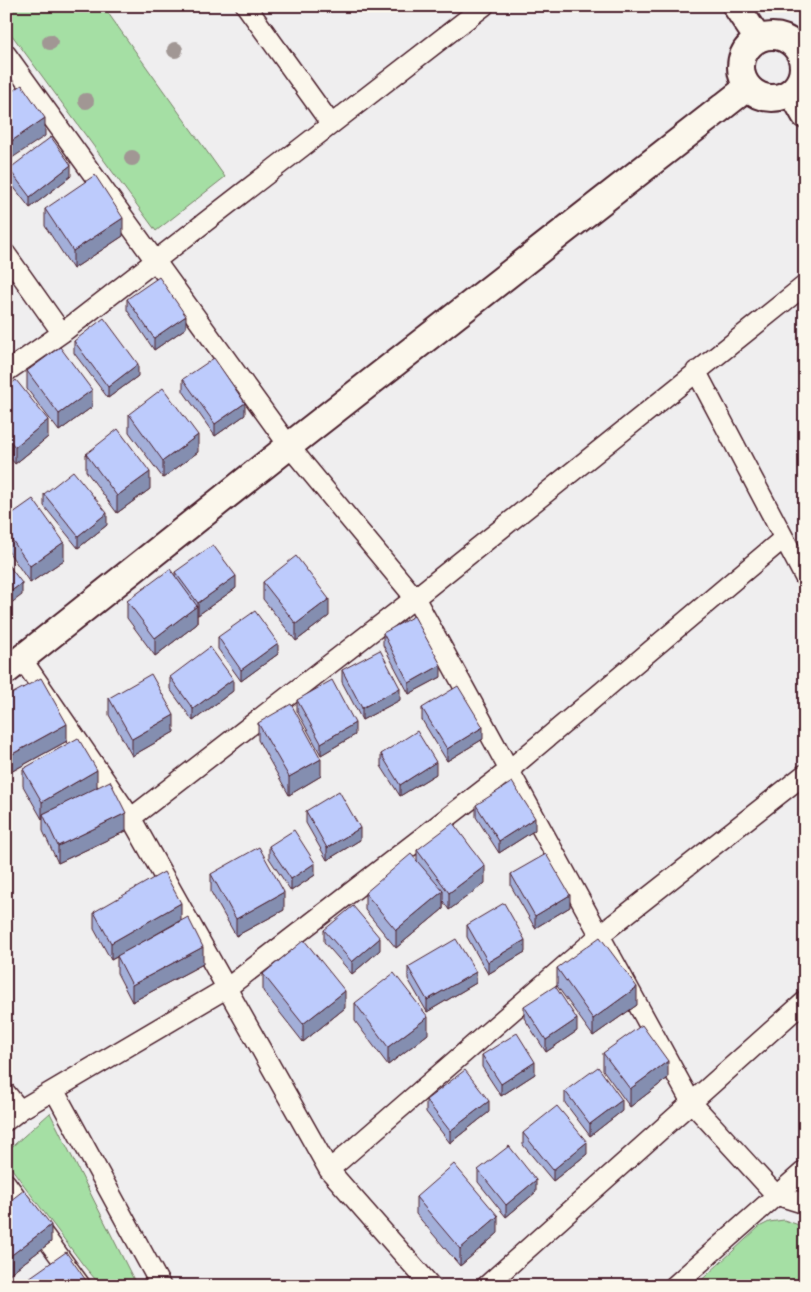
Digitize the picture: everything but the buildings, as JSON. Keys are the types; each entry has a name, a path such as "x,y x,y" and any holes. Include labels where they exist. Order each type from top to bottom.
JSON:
{"street":[{"path":"246,6 331,124"},
{"path":"6,372 62,333 484,6"},
{"path":"736,6 758,39"},
{"path":"768,36 779,36 801,45 804,66 802,76 792,92 784,97 764,98 755,94 748,87 741,70 741,61 750,44 768,36"},
{"path":"6,54 290,446 415,598 691,1102 776,1195 805,1204"},
{"path":"431,1286 329,1170 131,818 14,665 748,87"},
{"path":"792,92 805,115"},
{"path":"6,254 62,333"},
{"path":"131,818 415,598 805,285"},
{"path":"696,371 805,578"},
{"path":"6,1093 13,1115 227,988 509,770 784,538"},
{"path":"329,1170 600,935 805,774"},
{"path":"486,1286 805,1001"},
{"path":"54,1090 161,1286"},
{"path":"674,1286 805,1170"},
{"path":"6,1183 82,1286"}],"green space":[{"path":"6,6 103,6 225,177 156,231 6,27"},
{"path":"50,1113 137,1286 101,1286 6,1161 6,1152"},
{"path":"784,1220 805,1227 805,1286 695,1286 759,1227 769,1222"}]}
